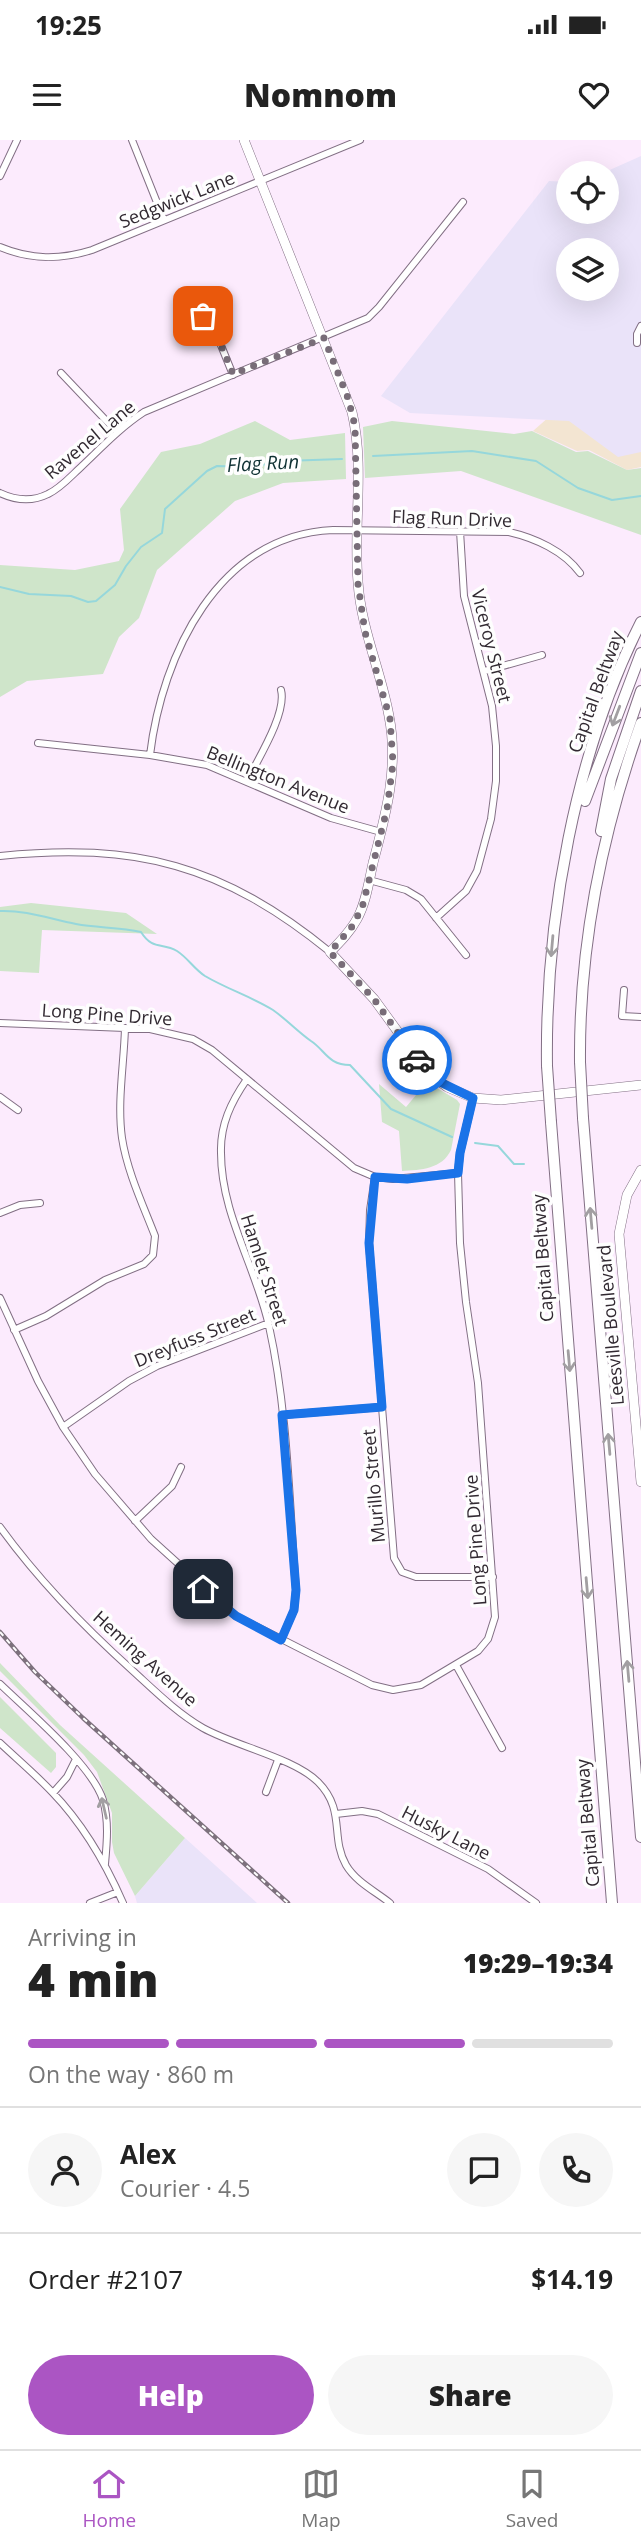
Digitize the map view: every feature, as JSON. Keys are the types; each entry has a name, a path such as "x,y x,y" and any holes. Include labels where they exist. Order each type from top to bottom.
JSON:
{"highway":[{"name":"Capital Beltway","path":"612,1903 547,1066 550,965 562,879 575,813 612,689 641,622"},
{"path":"562,879 590,786 641,653"},
{"path":"641,691 608,791 582,998 580,1062 641,1837"},
{"path":"590,921 607,832 641,723"}],"street":[{"path":"0,176 17,140"},
{"path":"132,140 164,220"},
{"path":"244,140 348,398 355,426 357,567 361,609 365,632 386,702 392,740 391,783 369,880 356,920 330,952"},
{"name":"Sedgwick Lane","path":"0,247 37,257 74,256 360,140"},
{"name":"Ravenel Lane","path":"0,492 10,497 26,499 47,494 61,486 117,432 154,407 359,324 374,313 463,202"},
{"path":"200,314 214,328 233,374"},
{"path":"636,343 641,326"},
{"path":"61,373 117,432"},
{"name":"Flag Run Drive","path":"150,755 157,708 174,660 189,631 224,579 249,557 277,541 321,530 498,531 524,536 567,558 580,573"},
{"name":"Viceroy Street","path":"436,918 458,899 472,880 480,862 491,819 496,781 492,705 464,596 460,531"},
{"path":"485,671 542,655"},
{"path":"247,781 279,713 281,690"},
{"name":"Bellington Avenue","path":"38,743 150,755 207,765 321,814 381,832"},
{"path":"0,856 44,851 132,855 177,866 222,882 268,907 330,952 374,999 428,1073 447,1087 473,1098 500,1100 641,1085"},
{"path":"369,880 412,893 466,955"},
{"path":"624,990 622,1016 641,1017"},
{"name":"Long Pine Drive","path":"0,1023 163,1031 192,1039 212,1050 346,1163 375,1177 407,1179 458,1173"},
{"path":"14,1330 46,1316 105,1280 144,1264 155,1249 155,1236 122,1138 125,1028"},
{"name":"Hamlet Street","path":"247,1079 235,1096 226,1119 221,1139 221,1162 231,1215 269,1324 277,1363 296,1590 294,1610 281,1640"},
{"path":"0,1097 18,1110"},
{"name":"Long Pine Drive","path":"0,1298 38,1381 63,1427 95,1474 167,1556 225,1608 246,1622 372,1685 386,1690 417,1686 478,1651 491,1632 496,1612 478,1383 462,1274 458,1173 473,1098"},
{"name":"Leesville Boulevard","path":"640,1173 622,1209 619,1234 638,1421 641,1482"},
{"name":"Murillo Street","path":"375,1177 369,1243 394,1558 399,1569 409,1576 493,1577"},
{"path":"0,1213 20,1205 40,1203"},
{"name":"Dreyfuss Street","path":"63,1427 150,1370 269,1324"},
{"path":"282,1415 382,1407"},
{"path":"135,1521 172,1486 181,1467"},
{"name":"Heming Avenue","path":"0,1527 30,1567 65,1606 181,1714 222,1738 301,1770 317,1781 337,1814 339,1845 346,1865 360,1881 390,1903"},
{"path":"456,1665 502,1748"},
{"path":"0,1684 93,1778 103,1800 108,1829 105,1864"},
{"path":"0,1743 53,1793 105,1864 123,1903"},
{"path":"53,1793 67,1777 76,1759"},
{"path":"266,1792 278,1760"},
{"name":"Husky Lane","path":"337,1814 362,1811 378,1814 488,1869 536,1903"},
{"path":"90,1903 118,1892"}],"shaded area":[{"path":"641,156 641,452 618,457 569,421 410,413 381,396 549,181 556,181 556,224 619,224 619,166"},
{"path":"624,351 641,356 641,467 627,470 589,450 577,451 533,431"},
{"path":"185,1838 257,1903 137,1903 135,1896"}],"green space":[{"path":"255,421 290,440 345,433 346,479 283,483 235,501 157,570 139,618 119,637 103,674 27,681 0,697 0,565 75,570 119,561 124,550 120,509 161,452 200,444"},
{"path":"392,421 514,434 532,431 576,452 588,451 627,470 641,468 641,535 461,471 365,478 363,427"},
{"path":"31,903 126,913 157,934 42,930 39,973 0,971 0,907"},
{"path":"427,1082 460,1104 451,1150 437,1165 402,1171 399,1131 382,1122 379,1084 406,1107"},
{"path":"0,1663 60,1725 185,1838 135,1896 114,1853 112,1813 97,1772 84,1755 0,1671"},
{"path":"0,1697 56,1753 56,1767 51,1773 0,1728"}],"waterway":[{"name":"Flag Run","path":"373,456 472,451 536,461 578,488 612,500 641,496"},
{"name":"Flag Run","path":"0,587 29,594 71,596 88,602 96,601 115,585 141,547 162,533 165,509 207,471 217,466 251,467 284,461 342,459"},
{"path":"0,911 141,932 150,942 177,951 205,976 273,1010 332,1060 350,1065 391,1109 452,1137"},
{"path":"475,1143 498,1146 514,1164 524,1164"}],"railway":[{"path":"0,1632 35,1672 83,1718 288,1903"}],"way so far":[{"path":"203,316 214,328 233,374 324,338 348,398 357,449 357,567 361,609 390,719 393,763 387,809 362,908 351,928 330,952 374,999 417,1060"}],"route":[{"path":"203,1589 236,1616 281,1640 294,1610 296,1590 282,1415 382,1407 369,1243 375,1177 407,1179 458,1173 473,1098 438,1081 417,1060"}]}
